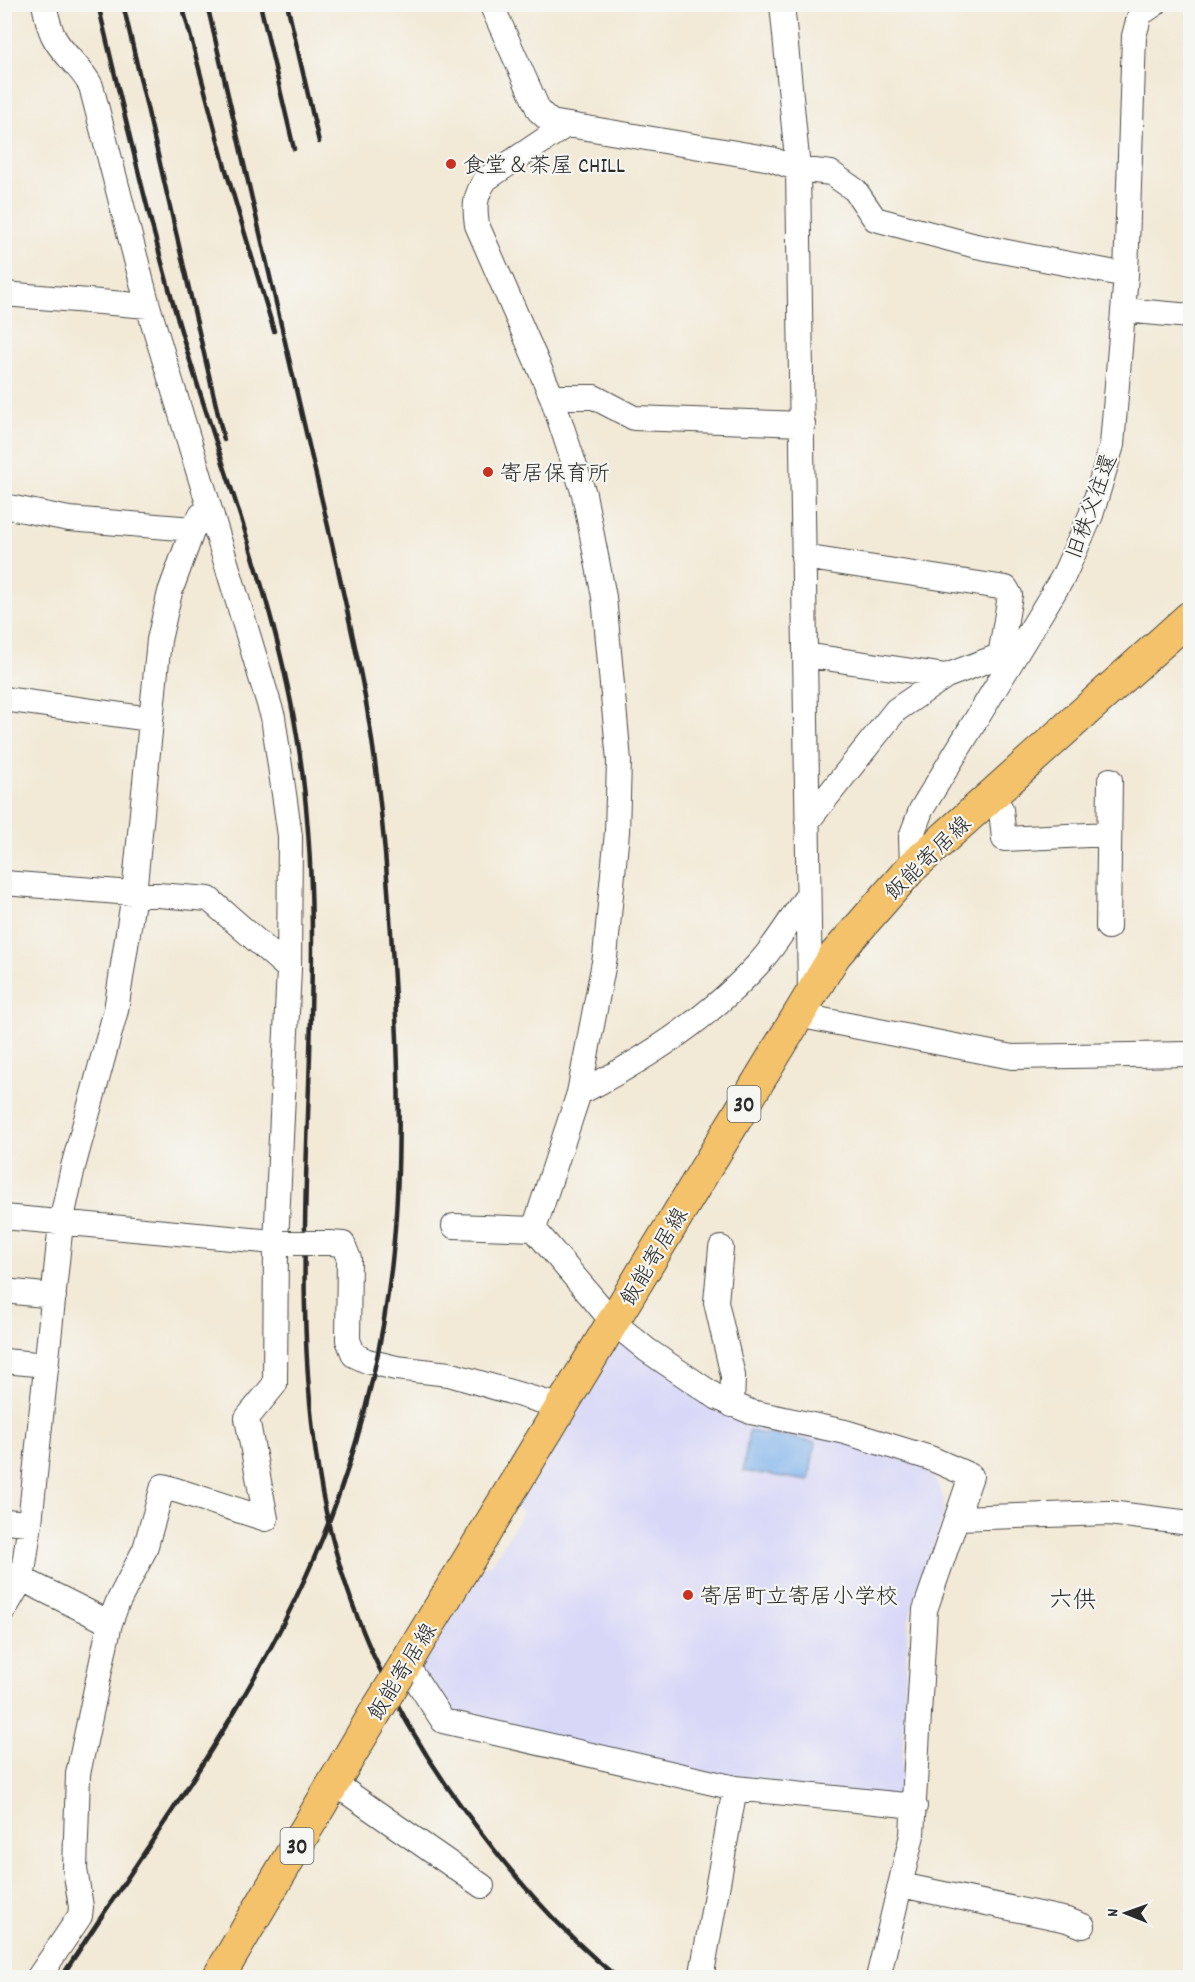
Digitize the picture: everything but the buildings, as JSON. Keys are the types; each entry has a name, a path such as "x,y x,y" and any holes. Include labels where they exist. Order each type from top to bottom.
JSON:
{"main road":[{"name":"飯能寄居線","path":"218,1977 804,1004 862,921 912,867 1191,617"}],"street":[{"path":"38,1977 80,1916 81,1907 75,1869 78,1774 110,1623 145,1549 163,1486 266,1519 246,1418 275,1384 289,969 290,836 273,717 148,306 91,86 86,74 57,42 44,4"},
{"path":"491,4 539,111 551,122 771,159 798,170 831,173 855,190 875,219 976,246 1126,275"},
{"path":"782,4 798,170 808,895 804,1004 1012,1057 1191,1054"},
{"name":"旧秩父往還","path":"912,867 911,837 921,810 1010,652 1063,577 1101,486 1112,445 1124,310 1134,36 1140,14 1155,4"},
{"path":"534,1229 579,1093 605,957 617,832 619,761 604,597 584,494 552,397 477,225 474,209 477,191 486,179 565,126"},
{"path":"4,294 148,306"},
{"path":"1124,310 1191,316"},
{"path":"552,397 594,397 634,418 802,424"},
{"path":"4,1610 22,1579 30,1523 61,1223 73,1167 116,1010 134,894 150,719 161,630 170,592 193,528 209,503"},
{"path":"4,506 69,519 193,528"},
{"path":"803,557 1006,588 1010,595 1010,652 946,676 896,710 807,822"},
{"path":"805,655 946,676"},
{"path":"4,699 150,719"},
{"path":"1108,927 1110,780"},
{"path":"991,797 1001,809 1004,839 1109,834"},
{"path":"4,883 209,899 289,969"},
{"path":"579,1093 628,1068 711,1010 760,962 808,895"},
{"path":"4,1217 280,1243 343,1244 349,1259 348,1340 354,1355 367,1361 396,1368 449,1374 562,1407"},
{"path":"454,1226 534,1229 613,1322 647,1350 732,1405 751,1412 845,1432 930,1458 971,1476 925,1610 915,1806 901,1885 878,1977"},
{"path":"722,1248 716,1302 733,1376 732,1405"},
{"path":"4,1291 54,1296"},
{"path":"4,1361 47,1365"},
{"path":"957,1518 1109,1513 1191,1523"},
{"path":"4,1521 30,1523"},
{"path":"22,1579 110,1623"},
{"path":"403,1669 443,1721 735,1788 915,1806"},
{"path":"334,1783 482,1886"},
{"path":"704,1977 702,1973 735,1788"},
{"path":"901,1885 1067,1920 1083,1926"}],"shaded area":[{"name":"寄居町立寄居小学校","path":"620,1336 643,1356 825,1433 917,1464 930,1473 939,1486 944,1499 944,1515 908,1622 901,1801 735,1782 446,1716 418,1669 474,1568 491,1565 523,1512 514,1506"}],"water":[{"path":"749,1431 815,1442 809,1481 743,1471"}],"railway":[{"path":"98,4 160,257 199,390 262,586 276,635 297,736 308,830 312,924 305,1305 310,1399 322,1492 331,1534 343,1576 374,1658 393,1697 437,1772 479,1830 534,1898 574,1939 618,1978"},
{"path":"123,4 224,440"},
{"path":"182,4 225,167 274,331"},
{"path":"61,1978 213,1747 282,1626 311,1564 337,1500 358,1436 374,1374 393,1252 399,1127 398,1063 384,841 370,724 341,583 207,4"},
{"path":"260,4 294,149"},
{"path":"287,4 319,142"}],"place":[{"name":"食堂＆茶屋 CHILL","path":"451,164"},
{"name":"寄居保育所","path":"488,472"},
{"name":"寄居町立寄居小学校","path":"688,1595"}],"district":[{"name":"六供","path":"1073,1599"}]}
